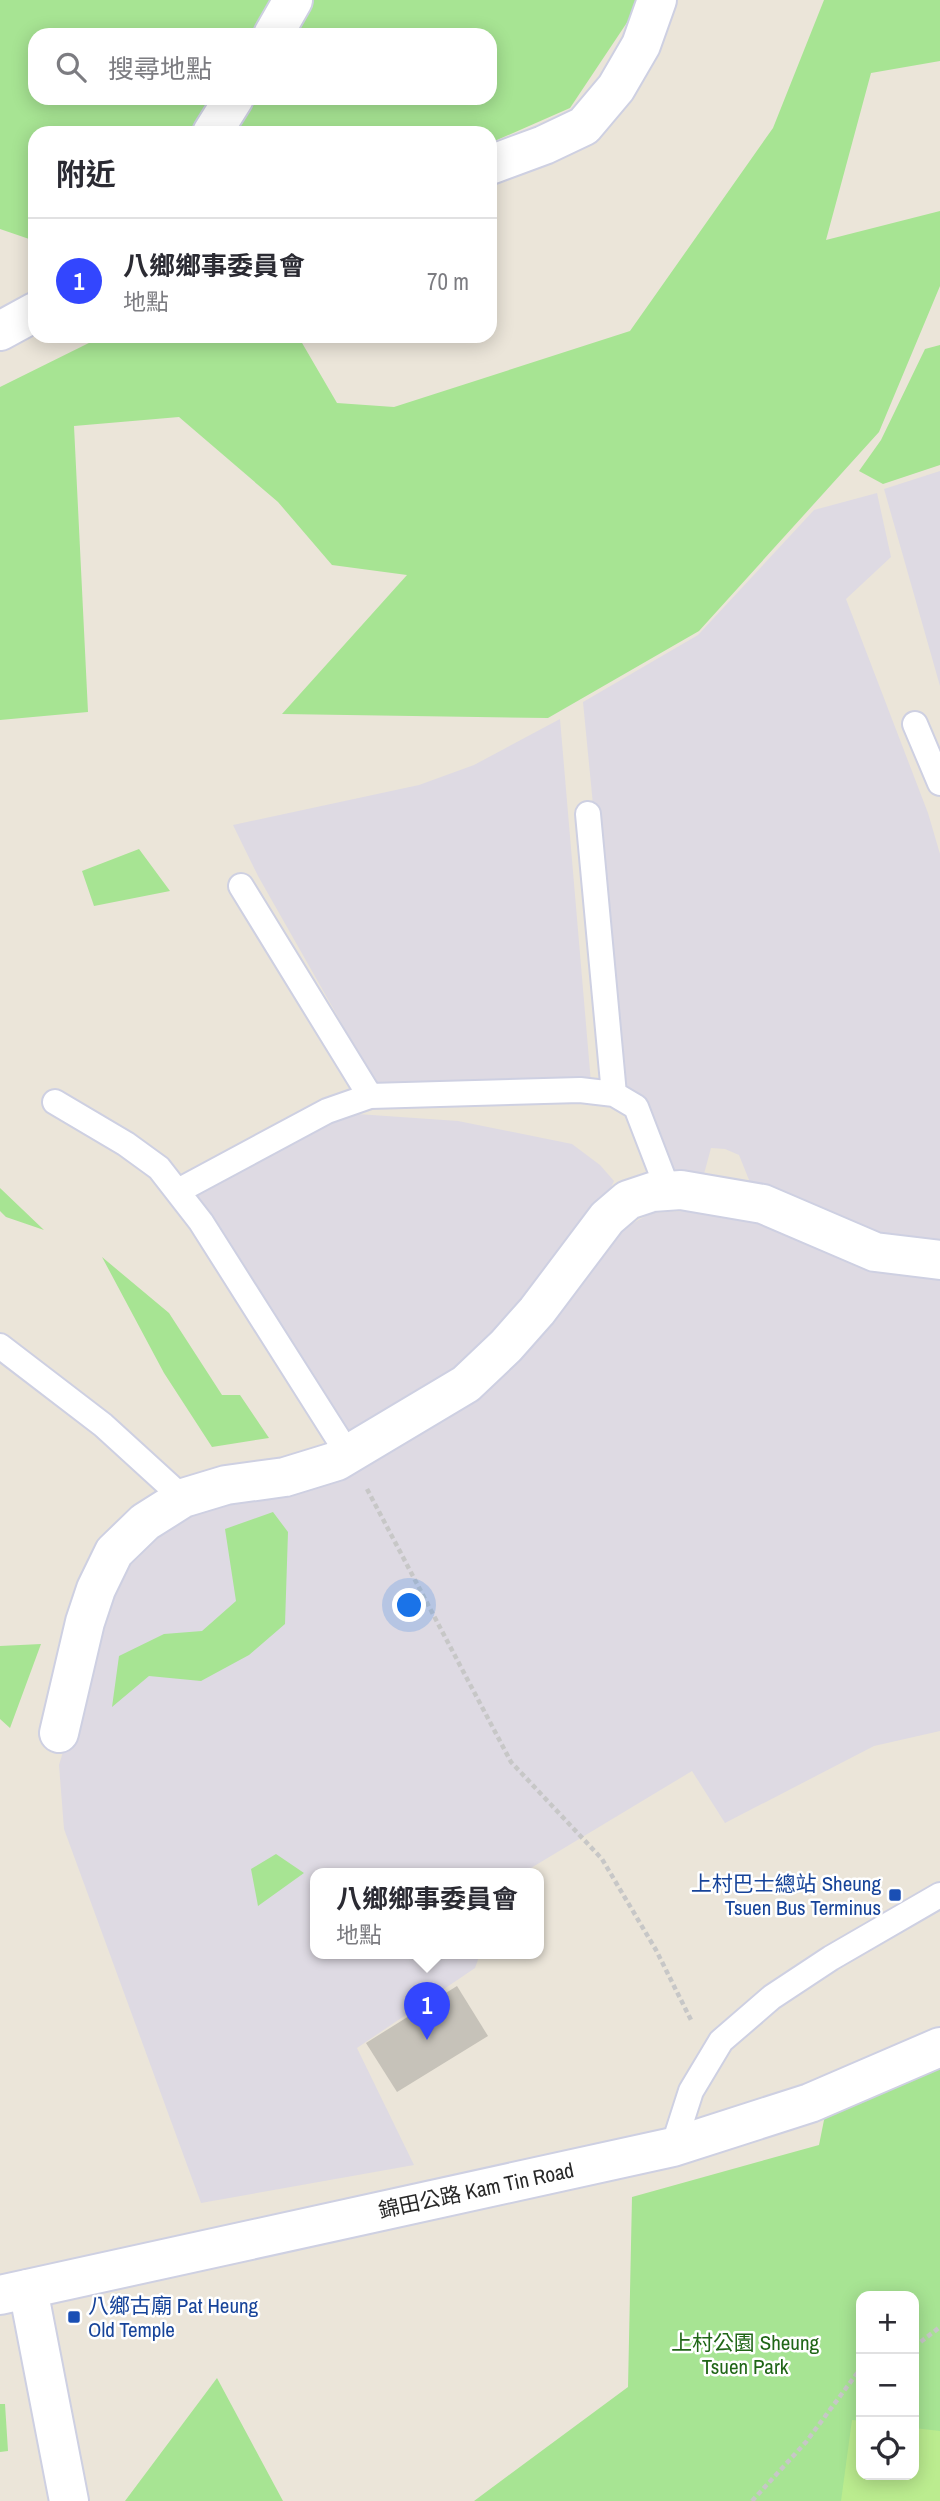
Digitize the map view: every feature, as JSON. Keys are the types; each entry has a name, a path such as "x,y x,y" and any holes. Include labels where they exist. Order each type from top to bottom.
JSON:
{"street":[{"path":"277,28 293,0"},
{"path":"497,162 584,126 617,88 641,45 657,0"},
{"path":"216,126 230,105"},
{"path":"0,331 28,316"},
{"path":"59,1733 85,1622 96,1589 114,1552 145,1522 183,1498 226,1485 285,1477 337,1461 466,1384 506,1346 537,1311 607,1218 628,1200 652,1192 681,1190 763,1204 875,1252 940,1260"},
{"name":"錦田公路 Kam Tin Road","path":"14,2292 673,2147 810,2103 940,2047"},
{"path":"14,2292 69,2501"}],"lane":[{"path":"915,724 940,783"},
{"path":"588,814 614,1094"},
{"path":"241,886 370,1096"},
{"path":"178,1191 327,1111 370,1096 580,1090 614,1094 636,1107 668,1190"},
{"path":"55,1102 126,1144 159,1168 201,1222 348,1454"},
{"path":"0,1346 103,1425 183,1498"},
{"path":"673,2147 691,2091 722,2041 772,1997 831,1958 940,1895"}],"path":[{"path":"348,1454 511,1762 602,1859 656,1950 710,2060"},
{"path":"919,2343 940,2328"},
{"path":"752,2501 806,2442 856,2375"}],"shaded area":[{"path":"940,471 940,686 884,489"},
{"path":"877,493 891,557 846,599 928,813 940,854 940,1242 904,1246 753,1190 739,1155 725,1149 711,1148 704,1174 669,1178 621,1092 583,702 698,635 814,510"},
{"path":"560,719 591,1083 379,1089 258,876 233,825 419,785 474,765"},
{"path":"343,1113 458,1121 572,1144 600,1165 614,1181 600,1210 463,1375 350,1437 190,1194"},
{"path":"686,1211 758,1221 940,1273 940,1731 874,1746 725,1823 692,1771 531,1868 310,1868 310,1959 478,1959 475,1968 357,2048 414,2165 201,2203 64,1829 59,1765 117,1574 164,1526 200,1506 357,1464 621,1230 651,1213"}],"green space":[{"path":"0,0 642,0 570,108 497,140 497,126 28,126 28,239 0,229"},
{"path":"824,0 940,0 940,61 871,73 826,240 940,211 940,286 879,432 699,631 548,718 282,714 407,575 332,565 278,502 179,417 74,426 88,712 0,720 0,387 89,343 302,343 337,403 394,407 630,331 773,128"},
{"path":"940,345 940,465 883,484 859,471 881,440 925,349"},
{"path":"139,849 170,891 94,906 82,871"},
{"path":"0,1188 44,1230 6,1217 0,1211"},
{"path":"102,1257 169,1313 222,1395 240,1395 269,1438 212,1447 164,1373"},
{"path":"273,1512 288,1532 285,1624 249,1655 201,1681 149,1676 112,1707 119,1656 164,1634 202,1631 236,1601 225,1529"},
{"path":"41,1644 10,1728 0,1719 0,1646"},
{"path":"276,1854 304,1873 258,1906 251,1869"},
{"name":"上村公園 Sheung Tsuen Park","path":"940,2060 940,2501 474,2501 628,2387 632,2197 819,2145 827,2105"},
{"path":"217,2378 283,2501 125,2501"},
{"path":"0,2404 5,2404 8,2451 0,2452"},
{"path":"852,2420 856,2420 856,2480 919,2480 919,2429 940,2431 940,2501 841,2501"}],"building":[{"path":"457,1986 488,2036 397,2092 366,2043"}],"place":[{"name":"上村巴士總站 Sheung Tsuen Bus Terminus","path":"895,1895"},
{"name":"八鄉鄉事委員會","path":"427,2040"},
{"name":"八鄉古廟 Pat Heung Old Temple","path":"74,2317"}]}
